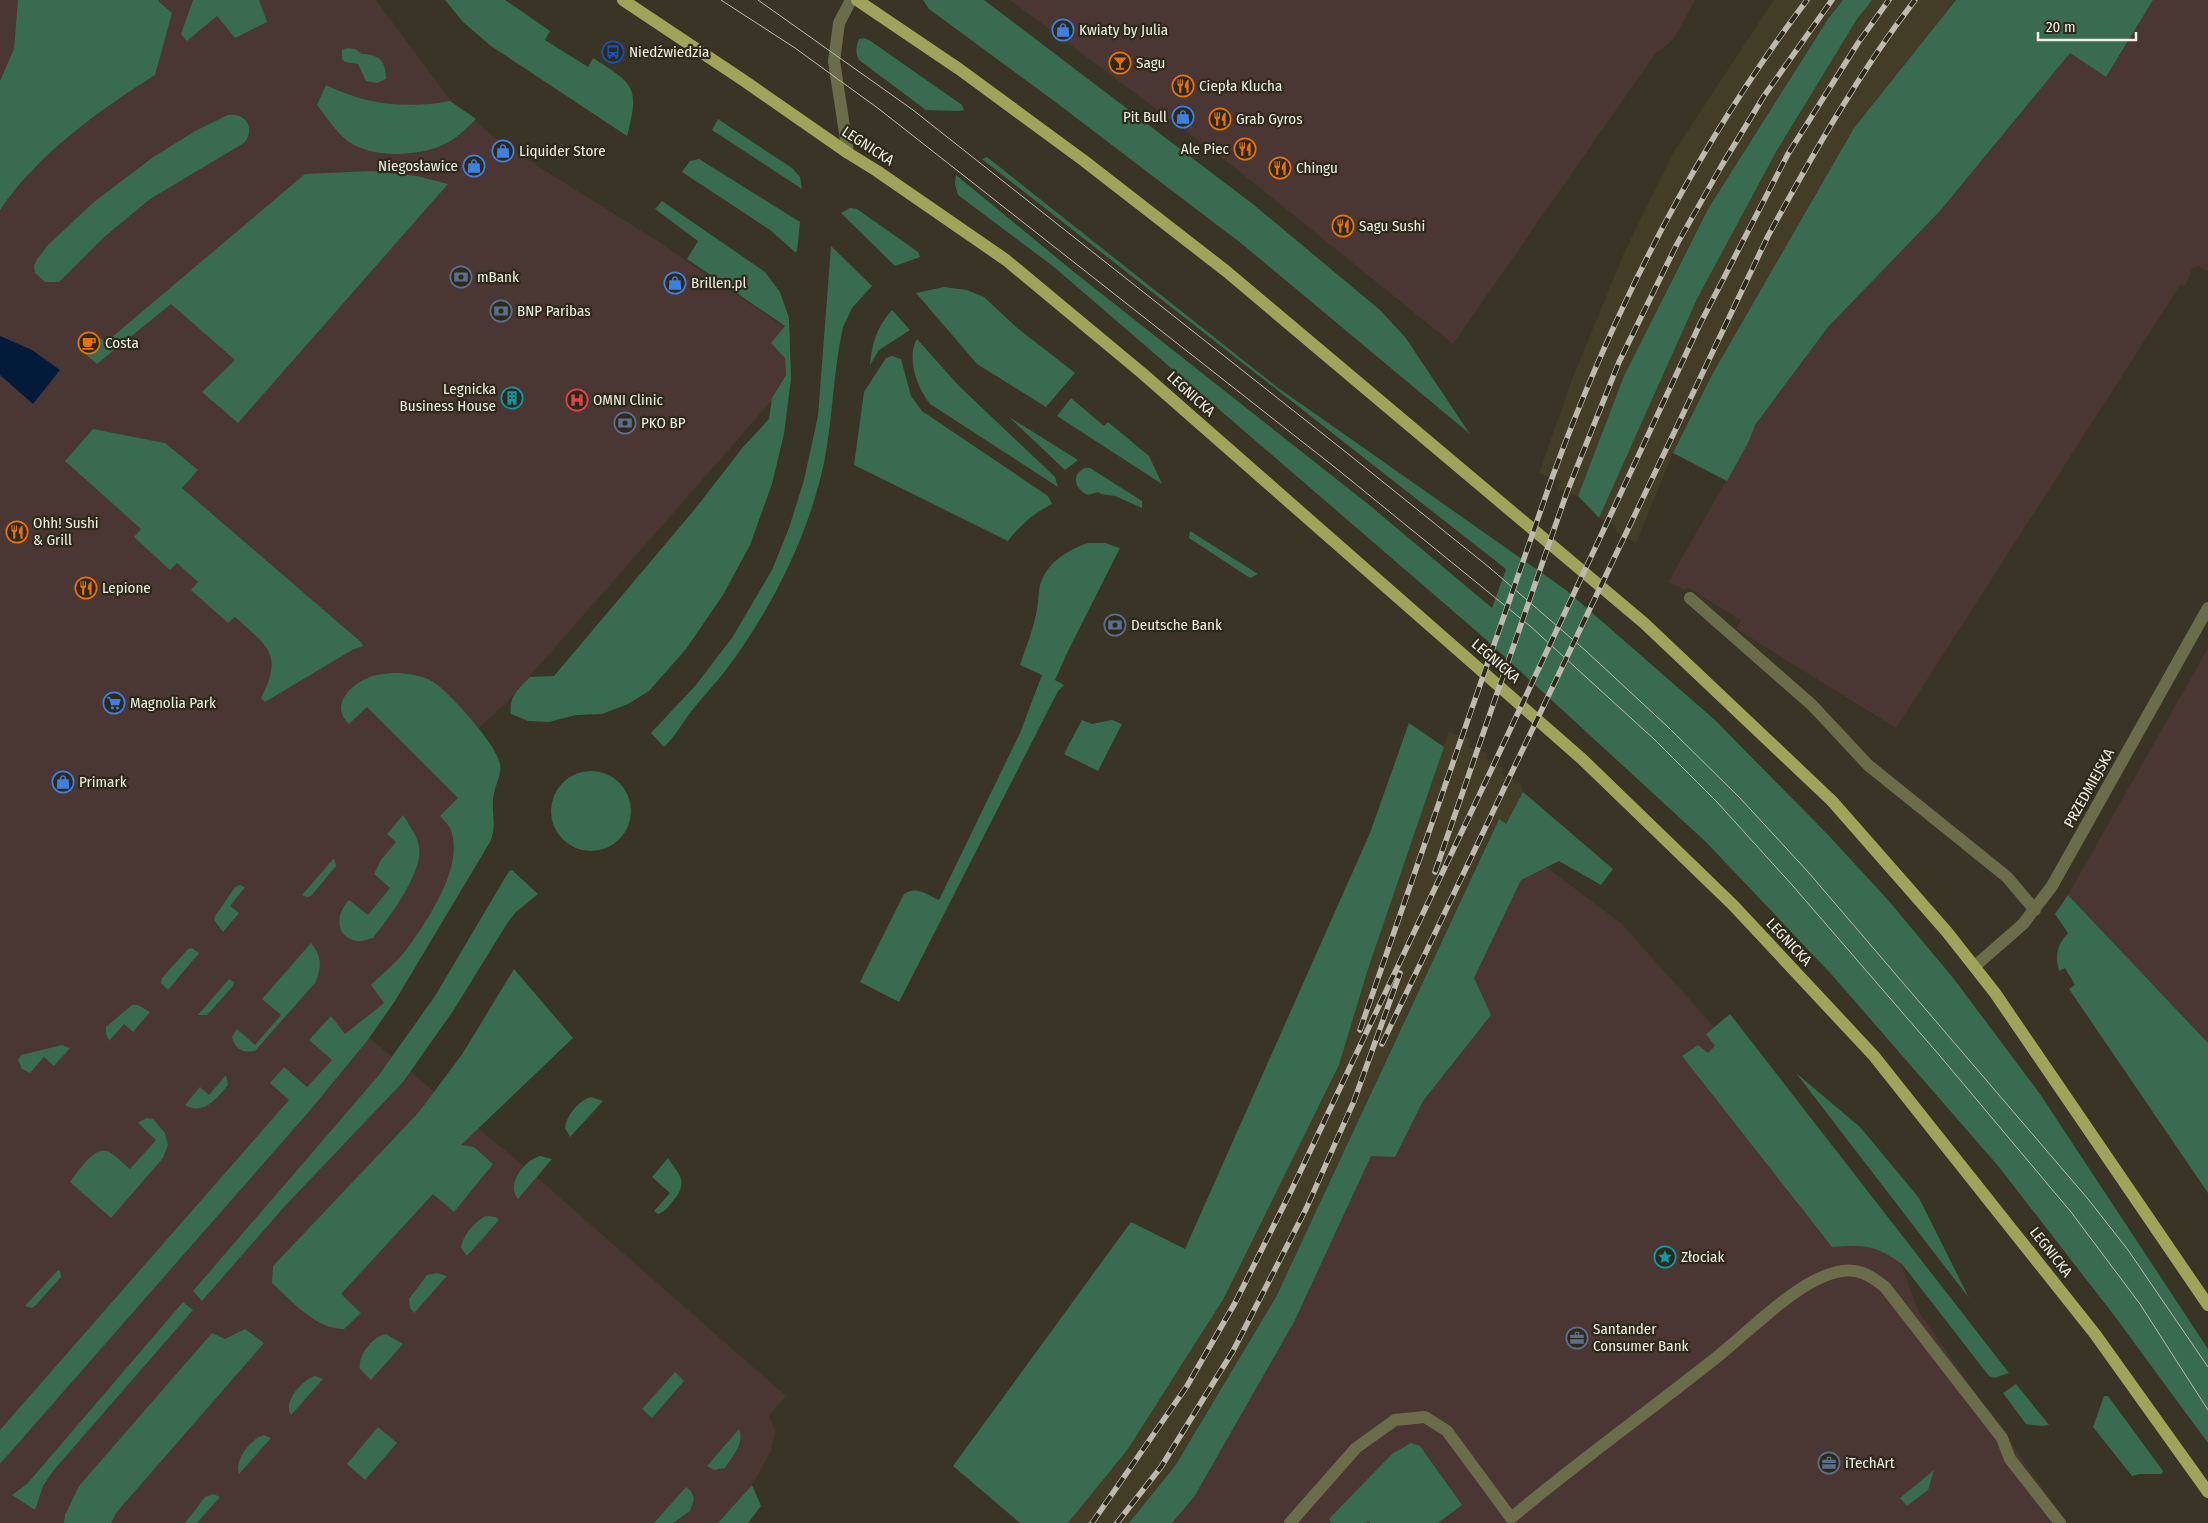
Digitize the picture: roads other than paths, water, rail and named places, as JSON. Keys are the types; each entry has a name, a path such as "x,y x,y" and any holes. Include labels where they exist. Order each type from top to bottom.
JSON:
{"main road":[{"name":"LEGNICKA","path":"623,0 744,80 1006,260 1142,373 1582,759 1733,905 1874,1056 2095,1334 2208,1492"},
{"path":"857,0 957,68 1083,160 1226,271 1644,623 1832,801 1948,932 1996,993 2208,1305"}],"street":[{"path":"848,153 834,61 839,23 851,0"},
{"path":"1690,598 1812,705 1868,765 2008,877 2034,910"},
{"name":"PRZEDMIEJSKA","path":"1974,966 2023,924 2052,886 2208,608"},
{"path":"1290,1523 1356,1448 1395,1420 1425,1417 1447,1431 1511,1518 1550,1485 1718,1357 1801,1289 1836,1272 1852,1270 1866,1272 1885,1287 2002,1438 2010,1458 2060,1523"}],"water":[{"path":"0,336 32,350 60,370 33,404 0,375"}],"tram line":[{"path":"721,0 795,48 879,109 1337,469 1530,626 1655,740 1717,802 1793,886 1940,1056 2071,1212 2140,1304 2208,1410"},
{"path":"758,0 913,110 1347,453 1490,568 1586,651 1668,727 1740,798 1809,873 2088,1199 2128,1250 2208,1367"}],"railway":[{"path":"1360,1030 1552,478 1603,352 1631,290 1695,170 1767,55 1807,0"},
{"path":"1435,872 1567,492 1619,362 1677,244 1722,165 1764,96 1832,0"},
{"path":"1092,1523 1187,1386 1235,1303 1292,1189 1494,764 1700,324 1788,154 1858,43 1889,0"},
{"path":"1382,1044 1768,236 1819,145 1855,86 1915,0"},
{"path":"1117,1523 1161,1467 1233,1351 1306,1209 1354,1101 1400,973"}],"place":[{"name":"Kwiaty by Julia","path":"1063,30"},
{"name":"Niedźwiedzia","path":"613,52"},
{"name":"Sagu","path":"1120,63"},
{"name":"Ciepła Klucha","path":"1183,86"},
{"name":"Pit Bull","path":"1183,117"},
{"name":"Grab Gyros","path":"1220,119"},
{"name":"Ale Piec","path":"1245,149"},
{"name":"Liquider Store","path":"503,151"},
{"name":"Niegosławice","path":"474,166"},
{"name":"Chingu","path":"1280,168"},
{"name":"Sagu Sushi","path":"1343,226"},
{"name":"mBank","path":"461,277"},
{"name":"Brillen.pl","path":"675,283"},
{"name":"BNP Paribas","path":"501,311"},
{"name":"Costa","path":"89,343"},
{"name":"Legnicka Business House","path":"512,398"},
{"name":"OMNI Clinic","path":"577,400"},
{"name":"PKO BP","path":"625,423"},
{"name":"Ohh! Sushi & Grill","path":"17,532"},
{"name":"Lepione","path":"86,588"},
{"name":"Deutsche Bank","path":"1115,625"},
{"name":"Magnolia Park","path":"114,703"},
{"name":"Primark","path":"63,782"},
{"name":"Złociak","path":"1665,1257"},
{"name":"Santander Consumer Bank","path":"1577,1338"},
{"name":"iTechArt","path":"1829,1463"}]}
